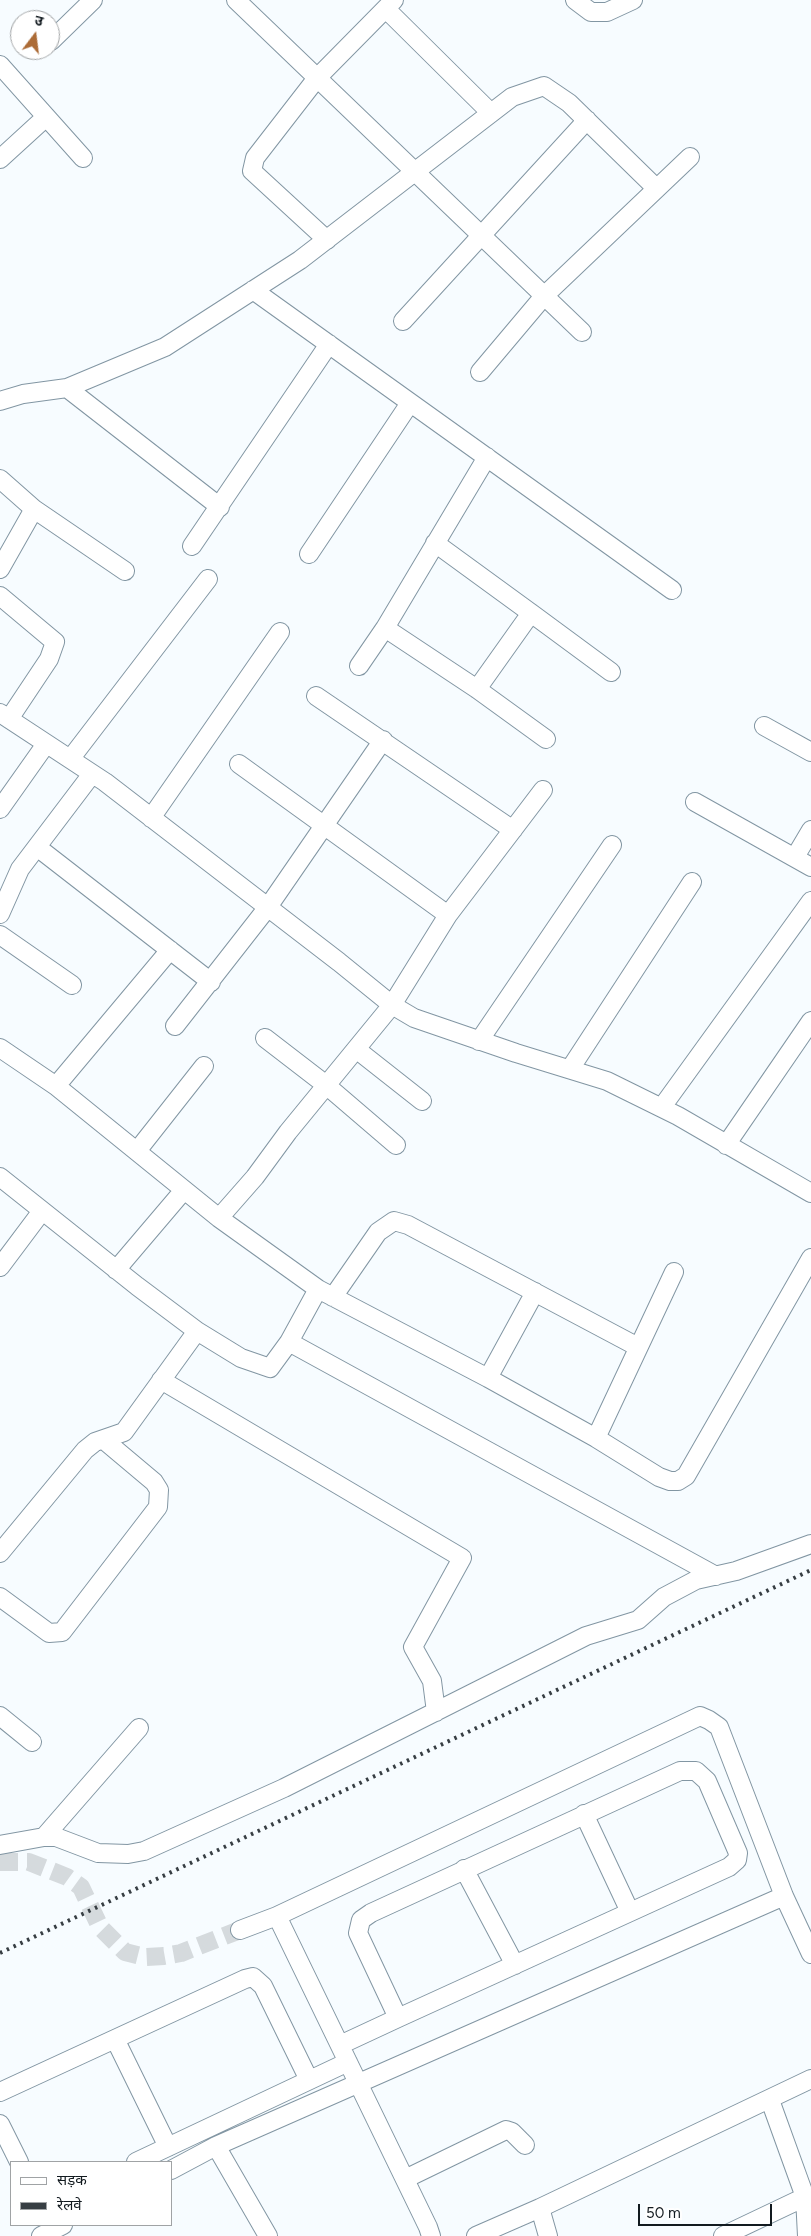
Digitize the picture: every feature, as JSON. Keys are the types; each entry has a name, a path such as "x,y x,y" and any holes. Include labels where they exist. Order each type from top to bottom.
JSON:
{"street":[{"path":"60,32 93,0"},
{"path":"236,0 582,332"},
{"path":"575,0 591,12 607,12 633,0"},
{"path":"326,240 252,171 255,158 316,78 390,4 491,113"},
{"path":"0,66 83,158"},
{"path":"0,401 23,394 67,388 165,347 300,260 512,97 544,86 569,102 656,188"},
{"path":"0,159 46,117"},
{"path":"403,321 587,120"},
{"path":"480,372 544,296 690,157"},
{"path":"253,290 672,590"},
{"path":"192,546 329,344"},
{"path":"67,388 220,507"},
{"path":"309,554 410,404"},
{"path":"359,666 487,457"},
{"path":"0,479 34,508 125,571"},
{"path":"0,569 34,508"},
{"path":"435,543 611,672"},
{"path":"71,758 208,579"},
{"path":"0,596 55,642 49,659 5,716 46,744 71,758 268,907 392,1005 414,1018 607,1081 662,1108 811,1193"},
{"path":"477,689 531,613"},
{"path":"384,628 477,689 546,738"},
{"path":"151,818 280,632"},
{"path":"316,696 513,830"},
{"path":"764,726 811,752"},
{"path":"175,1026 268,907 383,740"},
{"path":"0,809 46,744"},
{"path":"239,764 448,914"},
{"path":"0,914 20,869 92,774"},
{"path":"219,1218 255,1177 288,1132 392,1005 448,914 543,790"},
{"path":"695,802 811,866"},
{"path":"795,858 811,830"},
{"path":"480,1041 612,845"},
{"path":"37,847 210,982"},
{"path":"570,1070 692,882"},
{"path":"662,1108 811,901"},
{"path":"0,935 72,985"},
{"path":"56,1086 170,950"},
{"path":"726,1145 811,1021"},
{"path":"265,1038 326,1085 396,1145"},
{"path":"0,1048 56,1086 219,1218 326,1293 488,1378 596,1438 659,1477 678,1482 686,1476 811,1258"},
{"path":"356,1048 422,1101"},
{"path":"137,1151 204,1066"},
{"path":"0,1177 116,1270 197,1331 241,1358 270,1368 326,1293 378,1232 394,1221 408,1225 638,1346"},
{"path":"116,1270 184,1190"},
{"path":"0,1267 42,1211"},
{"path":"596,1438 674,1272"},
{"path":"488,1378 534,1292"},
{"path":"0,1553 85,1450 95,1442 124,1432 197,1331"},
{"path":"289,1342 716,1576"},
{"path":"161,1380 462,1558 413,1647 432,1681 436,1712"},
{"path":"0,1597 49,1633 62,1632 158,1507 160,1490 154,1482 104,1440"},
{"path":"0,1846 44,1837 61,1839 98,1854 128,1854 144,1851 284,1788 586,1636 638,1620 664,1597 696,1580 716,1576 811,1544"},
{"path":"0,1716 32,1742"},
{"path":"240,1930 277,1916 700,1716 710,1720 719,1728 784,1896 811,1954"},
{"path":"44,1837 139,1728"},
{"path":"340,2045 729,1867 737,1860 738,1853 708,1781 696,1771 680,1771 464,1869 371,1913 361,1920 358,1933 398,2018"},
{"path":"584,1814 630,1912"},
{"path":"464,1869 515,1965"},
{"path":"172,2169 216,2146 359,2085 784,1896"},
{"path":"277,1916 431,2236"},
{"path":"0,2092 245,1978 253,1977 263,1986 309,2080"},
{"path":"115,2039 168,2147"},
{"path":"138,2161 348,2062"},
{"path":"476,2236 540,2208 811,2079"},
{"path":"770,2100 804,2197 807,2236"},
{"path":"0,2124 18,2161"},
{"path":"405,2179 506,2130 512,2132 525,2145"},
{"path":"216,2146 267,2236"},
{"path":"723,2236 804,2197"},
{"path":"540,2208 548,2236"},
{"path":"41,2236 61,2226"}],"tunnel":[{"path":"0,1862 29,1862 67,1877 81,1887 100,1927 125,1952 145,1957 181,1953 240,1930"}],"railway":[{"path":"0,1953 811,1570"}]}
